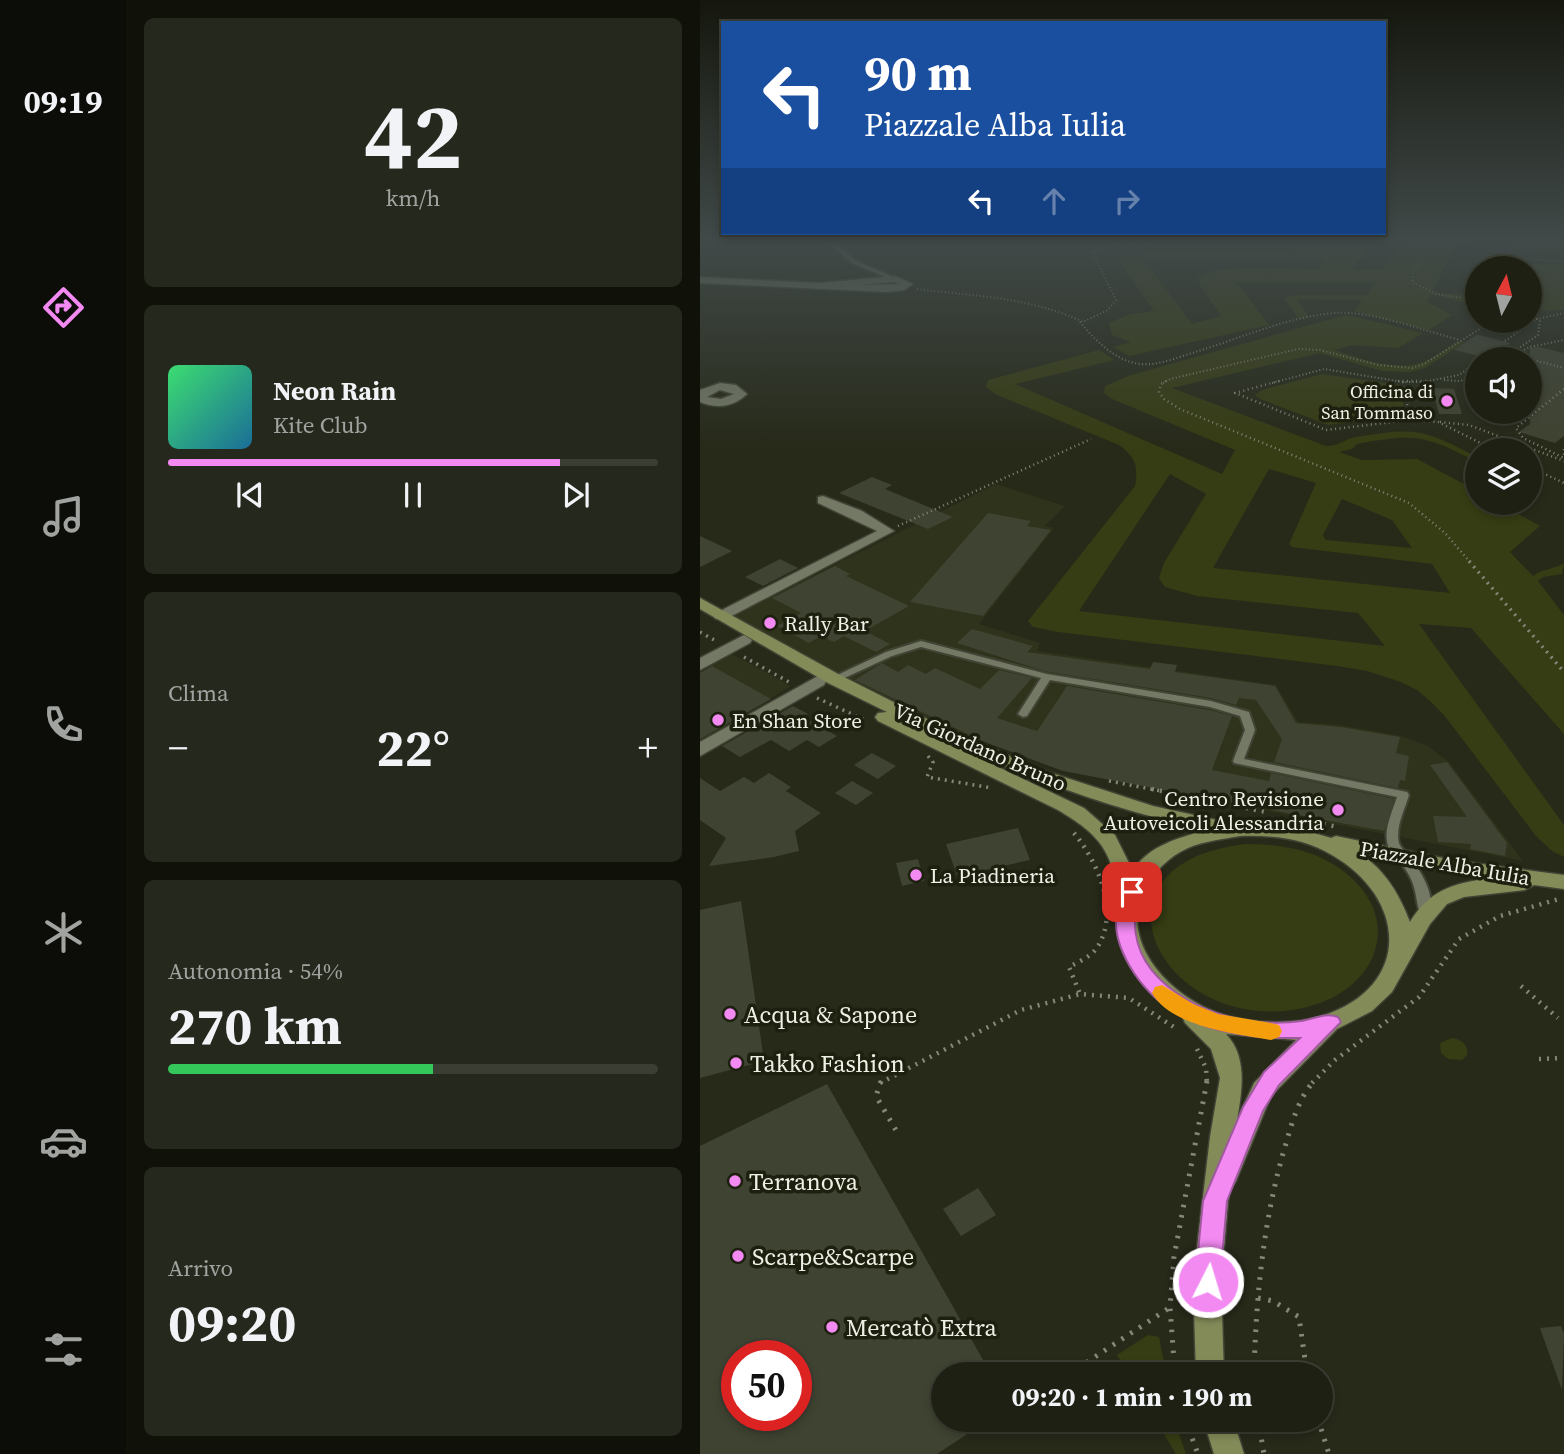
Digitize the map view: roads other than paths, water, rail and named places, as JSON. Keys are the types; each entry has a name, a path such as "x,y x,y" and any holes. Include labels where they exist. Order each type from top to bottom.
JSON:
{"main road":[{"name":"Via Giordano Bruno","path":"700,603 818,683 1030,772 1150,812 1240,829"},
{"name":"Via Giordano Bruno","path":"700,616 736,644 818,683 922,738 1058,802 1084,818 1108,840 1125,869 1129,900"},
{"name":"Piazzale Alba Iulia","path":"1304,828 1354,859 1377,878 1388,893 1396,908 1402,933 1399,959 1392,975"},
{"name":"Piazzale Alba Iulia","path":"1304,828 1404,857 1557,881 1454,892 1436,902 1424,916 1392,975 1368,1002 1331,1022 1301,1030 1258,1031 1216,1022 1184,1022 1136,962 1126,930 1129,900 1140,877 1165,853 1200,836 1240,829 1304,828"},
{"path":"1184,1022 1221,1044 1232,1078 1215,1201 1208,1282 1210,1362"},
{"path":"1215,1201 1262,1090 1297,1052 1331,1022"},
{"path":"1223,1432 1229,1454"}],"street":[{"path":"716,387 734,387 741,394 730,401 717,403 705,401 700,393 716,387"},
{"path":"721,616 887,531 857,513 823,500"},
{"path":"700,665 736,644"},
{"path":"700,750 818,683"}],"lane":[{"path":"818,683 920,644 1047,677 1211,704 1245,714 1250,730 1238,761 1402,795 1393,838 1394,846 1404,857 1425,900 1424,916"},
{"path":"1023,714 1047,677"}],"place":[{"name":"Officina di San Tommaso","path":"1447,401"},
{"name":"Rally Bar","path":"770,623"},
{"name":"En Shan Store","path":"718,720"},
{"name":"Centro Revisione Autoveicoli Alessandria","path":"1338,810"},
{"name":"La Piadineria","path":"916,875"},
{"name":"Acqua & Sapone","path":"730,1014"},
{"name":"Takko Fashion","path":"736,1063"},
{"name":"Terranova","path":"735,1181"},
{"name":"Scarpe&Scarpe","path":"738,1256"},
{"name":"Mercatò Extra","path":"832,1327"}]}
